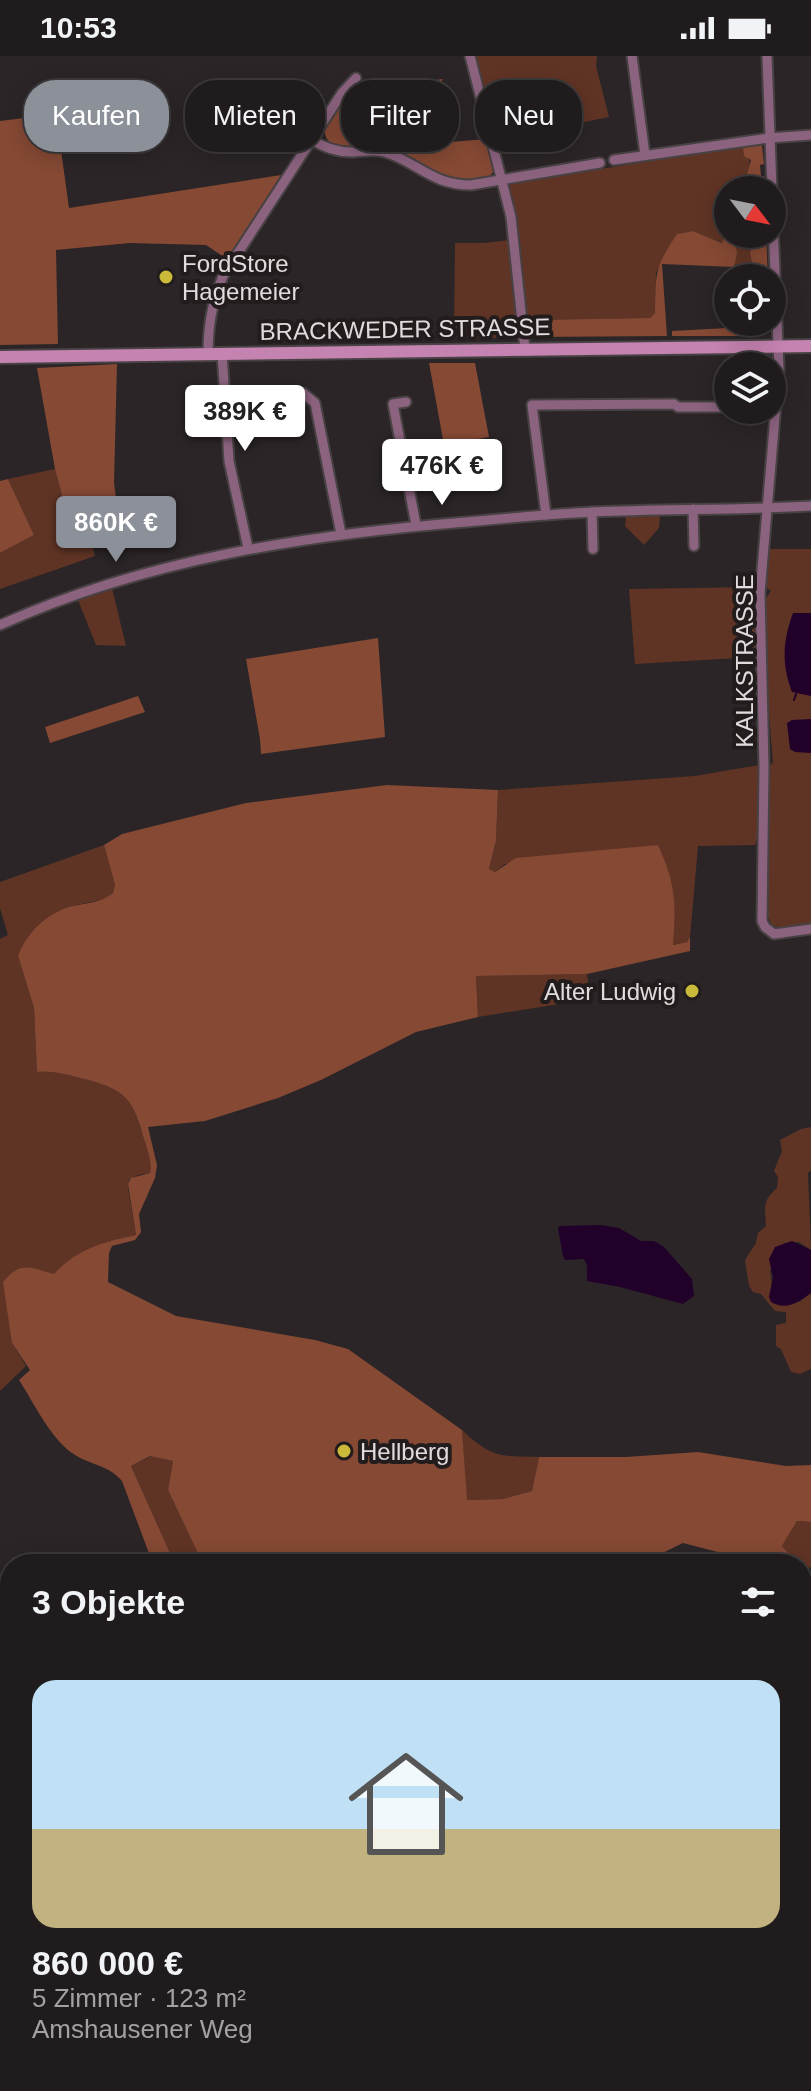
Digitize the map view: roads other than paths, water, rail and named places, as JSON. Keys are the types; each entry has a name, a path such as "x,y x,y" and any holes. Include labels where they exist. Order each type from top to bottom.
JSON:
{"street":[{"path":"470,56 511,217 525,349"},
{"path":"632,56 645,155"},
{"path":"767,56 771,176"},
{"path":"325,118 356,78"},
{"path":"614,160 811,135"},
{"path":"325,148 353,152 372,150 389,154 440,181 454,185 471,185 600,163"},
{"path":"248,548 229,461 208,323 212,302 223,276 303,152"},
{"name":"KALKSTRASSE","path":"774,248 778,352"},
{"name":"BRACKWEDER STRASSE","path":"0,357 811,346"},
{"path":"303,393 315,403 341,534"},
{"path":"406,402 393,404 416,525"},
{"path":"546,515 532,405 674,404 678,407 714,407"},
{"name":"KALKSTRASSE","path":"773,424 760,593 765,781 762,921 774,934 811,929"},
{"path":"0,625 109,583 248,548 341,534 416,525 592,512 811,506"},
{"path":"693,509 694,546"},
{"path":"592,512 593,549"}],"waterway":[{"path":"794,700 796,694"}],"place":[{"name":"FordStore Hagemeier","path":"166,277"},
{"name":"Alter Ludwig","path":"692,991"},
{"name":"Hellberg","path":"344,1451"}]}
